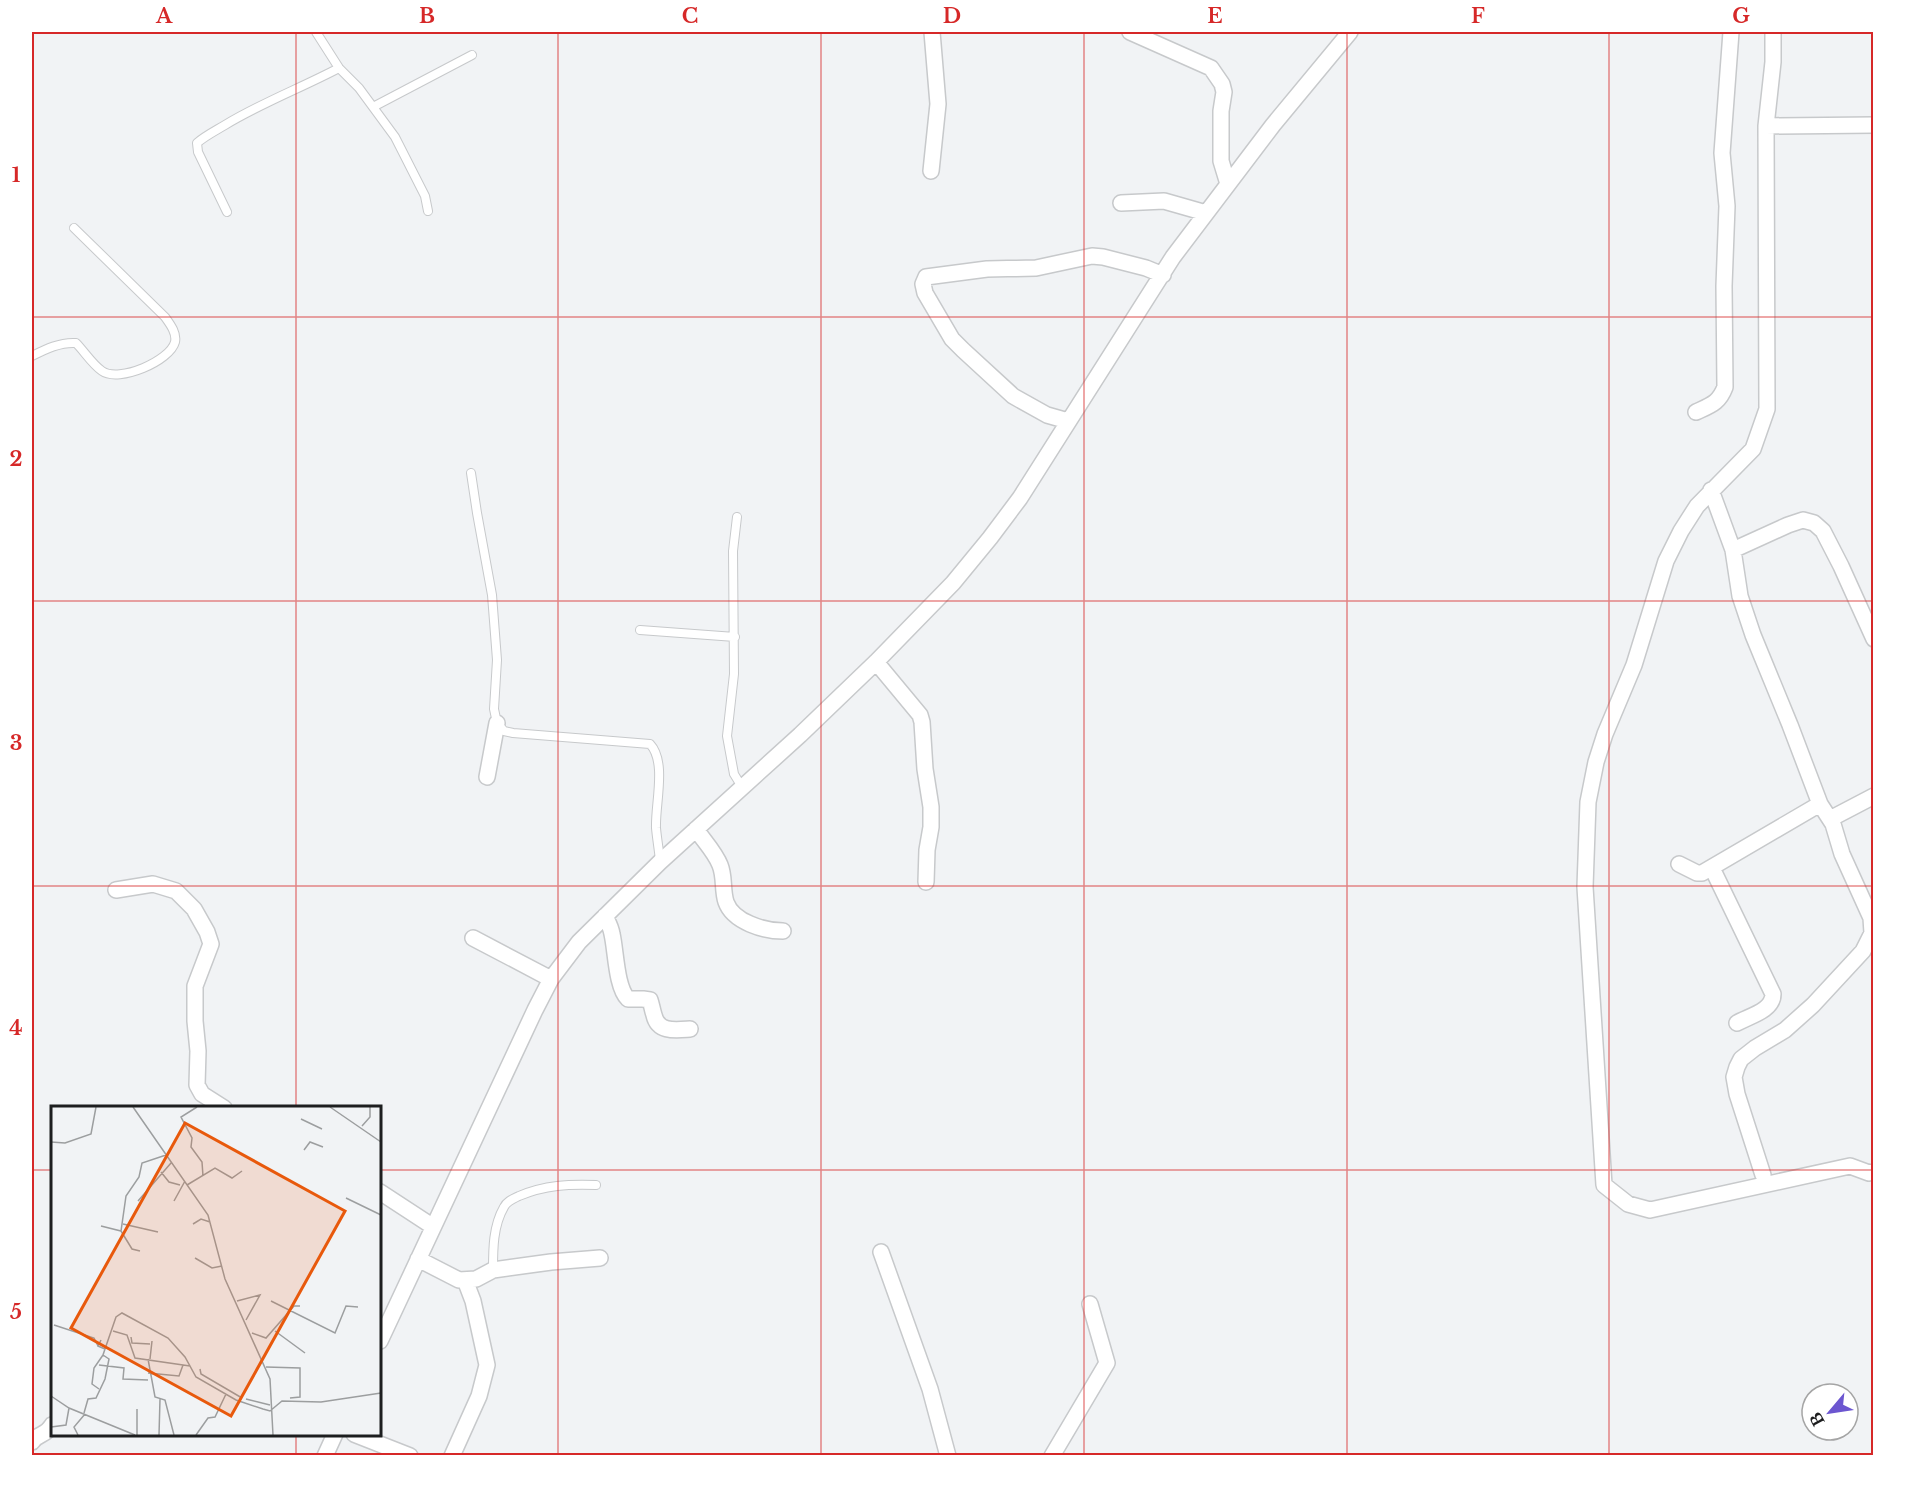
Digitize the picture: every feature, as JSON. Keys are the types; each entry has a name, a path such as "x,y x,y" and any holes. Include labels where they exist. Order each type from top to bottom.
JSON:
{"street":[{"path":"931,171 938,104 932,32"},
{"path":"1130,32 1211,68 1220,79 1224,92 1221,161 1228,184"},
{"path":"381,1339 551,980 579,942 660,862 800,735 953,583 1020,498 1173,257 1273,125 1350,32"},
{"path":"1696,412 1722,397 1725,387 1726,206 1722,153 1731,32"},
{"path":"1773,32 1773,63 1766,126 1767,409 1752,449 1697,506 1666,561 1634,665 1605,734 1596,762 1588,802 1585,887 1604,1185 1628,1204 1650,1210 1850,1166 1869,1173 1874,1172"},
{"path":"1766,126 1874,125"},
{"path":"1121,203 1164,201 1206,213"},
{"path":"1068,421 1047,415 1013,396 952,339 926,293 923,284 926,277 987,269 1036,268 1092,256 1146,268 1163,275"},
{"path":"1711,490 1733,550 1740,596 1753,635 1820,804 1830,819 1842,854 1871,918 1872,933 1863,951 1813,1005 1785,1030 1741,1059 1737,1067 1734,1077 1737,1094 1763,1175"},
{"path":"1733,550 1788,525 1803,520 1814,523 1823,531 1828,540 1874,639"},
{"path":"876,662 920,715 922,722 931,817 926,882"},
{"path":"487,777 497,723"},
{"path":"1830,819 1874,796"},
{"path":"1679,864 1700,874 1820,804"},
{"path":"696,829 719,863 728,906 743,920 758,927 783,931"},
{"path":"1712,868 1773,994 1773,1001 1768,1007 1737,1023"},
{"path":"116,890 153,884 176,891 194,909 207,932 211,944 195,986 197,1085 202,1094 222,1106"},
{"path":"605,916 612,931 619,979 625,997 650,1000 654,1017 662,1028 690,1029"},
{"path":"473,938 551,980"},
{"path":"381,1193 432,1227"},
{"path":"881,1252 930,1389 948,1455"},
{"path":"418,1259 459,1280 465,1280 476,1279 493,1270 600,1258"},
{"path":"452,1455 479,1396 487,1365 473,1301 465,1280"},
{"path":"1052,1455 1107,1363 1090,1304"},
{"path":"32,1442 35,1437 48,1432 51,1427"},
{"path":"325,1455 334,1436"},
{"path":"359,1436 410,1455"}],"lane":[{"path":"316,32 339,68 359,88 395,137 425,196 428,212"},
{"path":"373,107 472,55"},
{"path":"227,212 198,152 197,143 242,115 339,68"},
{"path":"32,356 61,344 76,343 102,371 124,374 139,370 156,361 172,349 176,340 165,317 74,228"},
{"path":"471,473 492,595 497,660 494,709 497,723 504,731 513,733 650,744 655,749 657,760 659,793 656,826 660,862"},
{"path":"737,517 733,551 734,674 728,736 729,755 734,774 742,787"},
{"path":"640,630 735,637"},
{"path":"493,1270 493,1239 504,1206 510,1200 548,1186 596,1185"}]}
